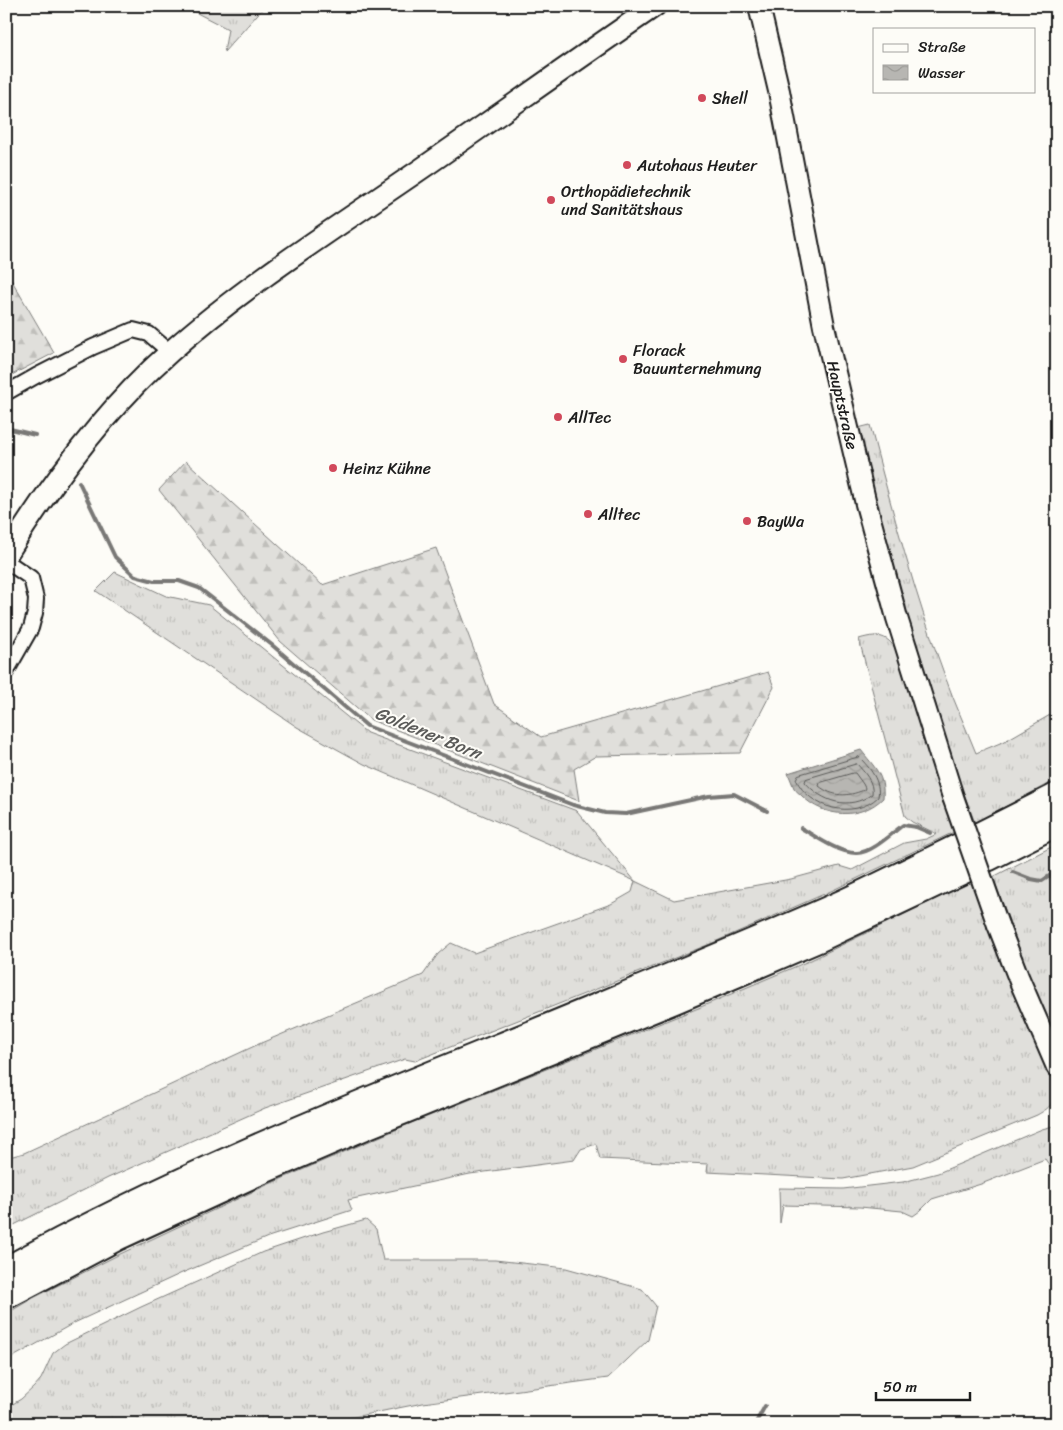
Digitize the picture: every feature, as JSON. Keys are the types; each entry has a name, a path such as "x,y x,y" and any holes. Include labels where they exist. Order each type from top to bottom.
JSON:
{"highway":[{"path":"6,1296 118,1237 222,1189 369,1125 676,1000 819,939 974,852 1057,796"},
{"path":"6,1270 104,1218 250,1150 831,908 974,852 1057,823"}],"street":[{"path":"6,556 71,461 130,391 170,352 224,307 290,259 654,6"},
{"name":"Hauptstraße","path":"759,6 779,91 824,326 864,495 897,618 953,797 998,925 1057,1067"},
{"path":"6,393 93,347 133,330 149,334 170,352"},
{"path":"6,561 30,578 36,599 31,628 6,672"}],"green space":[{"path":"141,6 265,6 224,52 228,29 193,11 145,8"},
{"path":"8,274 54,353 6,378 6,275"},
{"path":"870,425 924,616 949,688 976,753 1005,741 1057,711 1057,779 975,823 963,791 960,791 931,704 869,487 858,428"},
{"path":"186,461 322,585 436,548 494,704 541,737 768,672 774,687 740,753 596,756 574,769 579,801 371,720 280,641 159,490"},
{"path":"115,572 166,596 209,605 367,733 577,811 635,881 364,764 297,727 96,591"},
{"path":"879,636 893,645 901,658 954,832 831,891 710,944 415,1061 405,1059 265,1108 108,1178 6,1229 6,1156 24,1153 261,1043 423,975 438,954 451,943 474,953 611,904 632,892 635,881 674,900 791,879 839,866 852,870 904,843 926,839 937,834 912,822 905,816 859,639"},
{"path":"1057,844 1057,1044 1036,994 993,877"},
{"path":"972,881 1055,1083 1052,1103 1047,1109 1037,1115 913,1166 843,1179 707,1172 708,1164 600,1159 596,1144 581,1149 574,1160 470,1174 348,1200 352,1210 268,1237 182,1273 74,1323 6,1361 6,1314 33,1298 118,1255 267,1185 409,1124 696,1009 811,960"},
{"path":"1057,1125 1057,1176 1045,1159 981,1184 932,1199 913,1216 902,1211 860,1207 783,1205 780,1223 779,1188 843,1189 903,1182 938,1173 1042,1129"},
{"path":"366,1220 376,1229 383,1260 495,1260 566,1268 642,1289 656,1306 648,1340 608,1378 423,1403 319,1424 6,1424 6,1408 21,1399 34,1387 41,1379 53,1353 65,1344 141,1307 263,1252"}],"water":[{"path":"861,750 878,772 882,783 883,798 874,805 854,813 842,814 831,812 811,803 794,788 788,773"}],"waterway":[{"name":"Goldener Born","path":"6,428 35,435"},
{"name":"Goldener Born","path":"79,482 115,557 135,576 154,581 179,581 199,588 272,645 367,726 573,805 605,813 626,814 709,796 734,794 767,811"},
{"name":"Goldener Born","path":"801,828 820,840 850,853 863,852 875,847 903,825 916,827 930,833"},
{"name":"Goldener Born","path":"1013,872 1042,881 1051,875 1057,866"},
{"path":"755,1424 765,1406"}],"place":[{"name":"Shell","path":"702,98"},
{"name":"Autohaus Heuter","path":"627,165"},
{"name":"Orthopädietechnik und Sanitätshaus","path":"551,200"},
{"name":"Florack Bauunternehmung","path":"623,359"},
{"name":"AllTec","path":"558,417"},
{"name":"Heinz Kühne","path":"333,468"},
{"name":"Alltec","path":"588,514"},
{"name":"BayWa","path":"747,521"}]}
